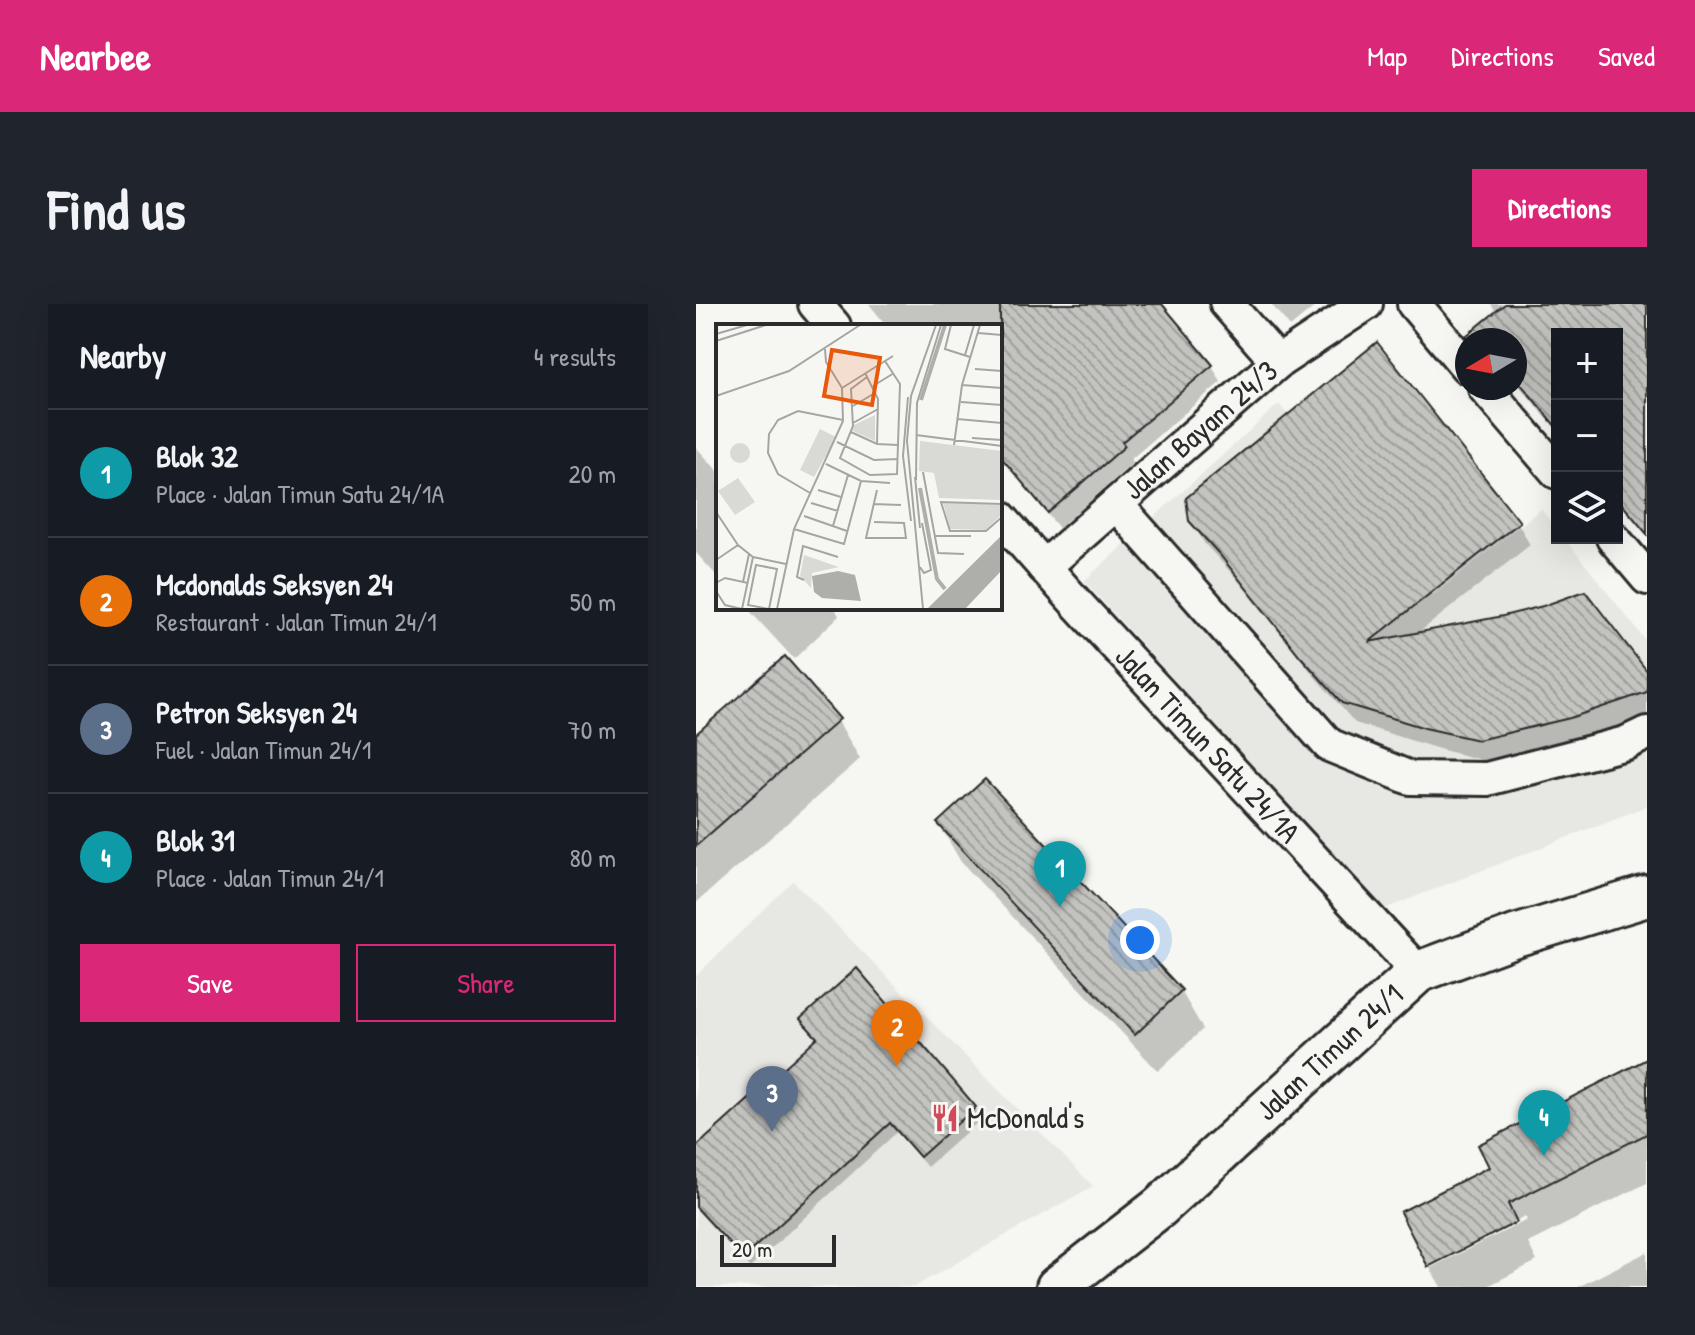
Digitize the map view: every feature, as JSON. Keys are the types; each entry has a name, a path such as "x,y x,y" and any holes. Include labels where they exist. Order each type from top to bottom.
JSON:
{"street":[{"path":"815,304 832,324"},
{"path":"1227,304 1278,362"},
{"name":"Jalan Bayam 24/3","path":"1044,567 1278,362 1366,304"},
{"path":"1414,304 1455,353"},
{"path":"1495,400 1551,465"},
{"path":"1116,504 1329,745 1410,778 1487,779 1626,743 1647,733"},
{"name":"Jalan Timun Satu 24/1A","path":"1002,519 1418,972"},
{"path":"1618,544 1647,578"},
{"name":"Jalan Timun 24/1","path":"1057,1287 1160,1207 1418,972 1515,936 1647,896"}],"shaded area":[{"path":"1279,404 1434,595 1541,509 1551,522 1551,544 1569,544 1647,642 1647,806 1384,909 1084,581"},
{"path":"793,881 1093,1186 914,1287 696,1287 696,976"}],"building":[{"path":"1000,304 1162,304 1213,365 1122,442 1125,446 1048,513 1002,458"},
{"path":"1505,304 1647,304 1647,534 1623,505 1623,328 1551,328 1551,421 1527,392 1527,328 1476,328"},
{"path":"1377,342 1520,522 1369,642 1503,616 1585,591 1647,671 1647,692 1570,718 1478,740 1342,703 1189,521 1186,498"},
{"path":"785,656 840,719 696,846 696,734"},
{"path":"985,779 1182,990 1135,1035 937,823"},
{"path":"857,968 976,1107 920,1157 890,1123 743,1258 696,1207 696,1147 817,1038 800,1019"},
{"path":"1647,1059 1647,1134 1508,1204 1517,1222 1428,1267 1400,1212 1489,1167 1478,1145"}],"place":[{"name":"Blok 32","path":"1060,907"},
{"name":"Mcdonalds Seksyen 24","path":"897,1066"},
{"name":"McDonald's","path":"945,1118"},
{"name":"Petron Seksyen 24","path":"772,1132"},
{"name":"Blok 31","path":"1544,1156"}]}
